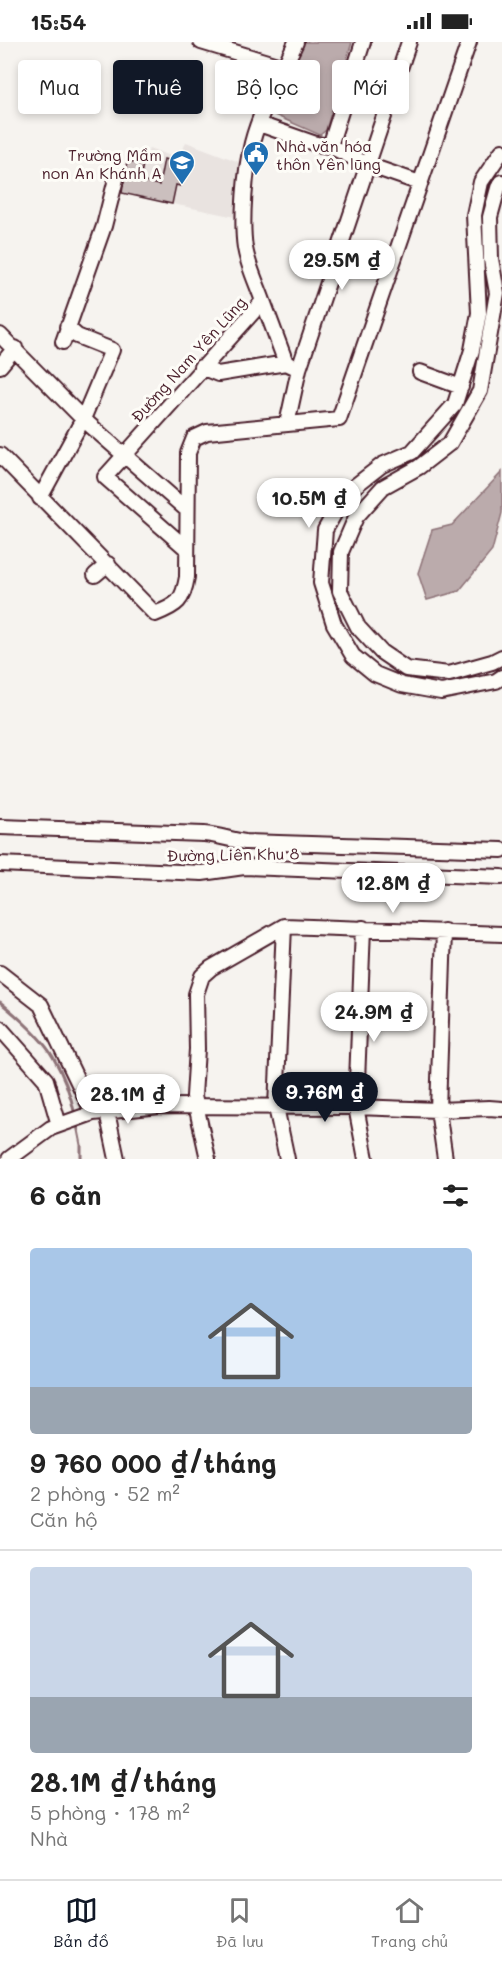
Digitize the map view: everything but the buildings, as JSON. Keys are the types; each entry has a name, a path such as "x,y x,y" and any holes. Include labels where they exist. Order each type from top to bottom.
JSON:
{"street":[{"path":"201,42 261,60"},
{"name":"Đường Nam Yên Lũng","path":"287,60 296,42"},
{"path":"330,146 363,42"},
{"path":"287,424 293,366 368,165 409,42"},
{"path":"0,455 155,614 173,607 184,596 188,577 188,453 194,438 207,432 339,419 469,42"},
{"name":"Đường Nam Yên Lũng","path":"187,549 105,477 201,367 263,301 245,249 244,218 252,144 263,114"},
{"path":"259,124 316,144 330,146 368,165 420,183"},
{"path":"502,151 481,182 474,215 479,313 472,350 455,404 412,452 382,465 346,493 325,530 321,583 334,624 353,656 375,674 402,685 441,692 500,682 497,660 449,674 406,669 381,652 358,627 340,591 341,552 356,517 383,487 450,443 480,391 499,291 491,259 490,217 498,188 502,182"},
{"path":"63,342 104,226 117,179"},
{"path":"263,301 293,366"},
{"path":"40,498 83,419 112,350 77,336 67,327"},
{"path":"0,334 83,419 187,510"},
{"path":"0,366 15,348"},
{"path":"201,367 218,374 293,366"},
{"path":"420,372 460,387"},
{"path":"382,465 402,476"},
{"path":"95,575 108,564"},
{"name":"Đường Liên Khu 8","path":"0,827 204,834 245,842 502,850"},
{"name":"Đường Liên Khu 8","path":"0,864 202,873 244,867 502,877"},
{"path":"284,926 276,1107 287,1159"},
{"path":"208,1159 195,1106 196,994 202,976 211,968 284,926 502,934"},
{"path":"363,928 356,1107 366,1159"},
{"path":"444,931 438,1110 445,1159"},
{"path":"0,973 41,1005 93,1113"},
{"path":"0,1028 46,1080 59,1125"},
{"path":"9,1159 51,1128 93,1113 160,1106 356,1107 438,1110 489,1107 502,1109"},
{"path":"107,1112 117,1159"}],"shaded area":[{"path":"298,42 352,42 347,60 332,60 332,110 326,130 320,135 272,114 320,114 320,60 291,60"},
{"name":"Trường Mầm non An Khánh A","path":"186,142 242,163 240,218 120,193 131,150 147,154 149,148 179,159"},
{"path":"502,472 502,513 492,551 459,591 427,600 418,573 432,530 452,525"}],"waterway":[{"path":"0,1002 29,1028 48,1050 63,1078 75,1115"},
{"path":"77,1125 81,1159"}],"place":[{"name":"Nhà văn hóa thôn Yên lũng","path":"256,177"},
{"name":"Trường Mầm non An Khánh A","path":"182,186"}]}
